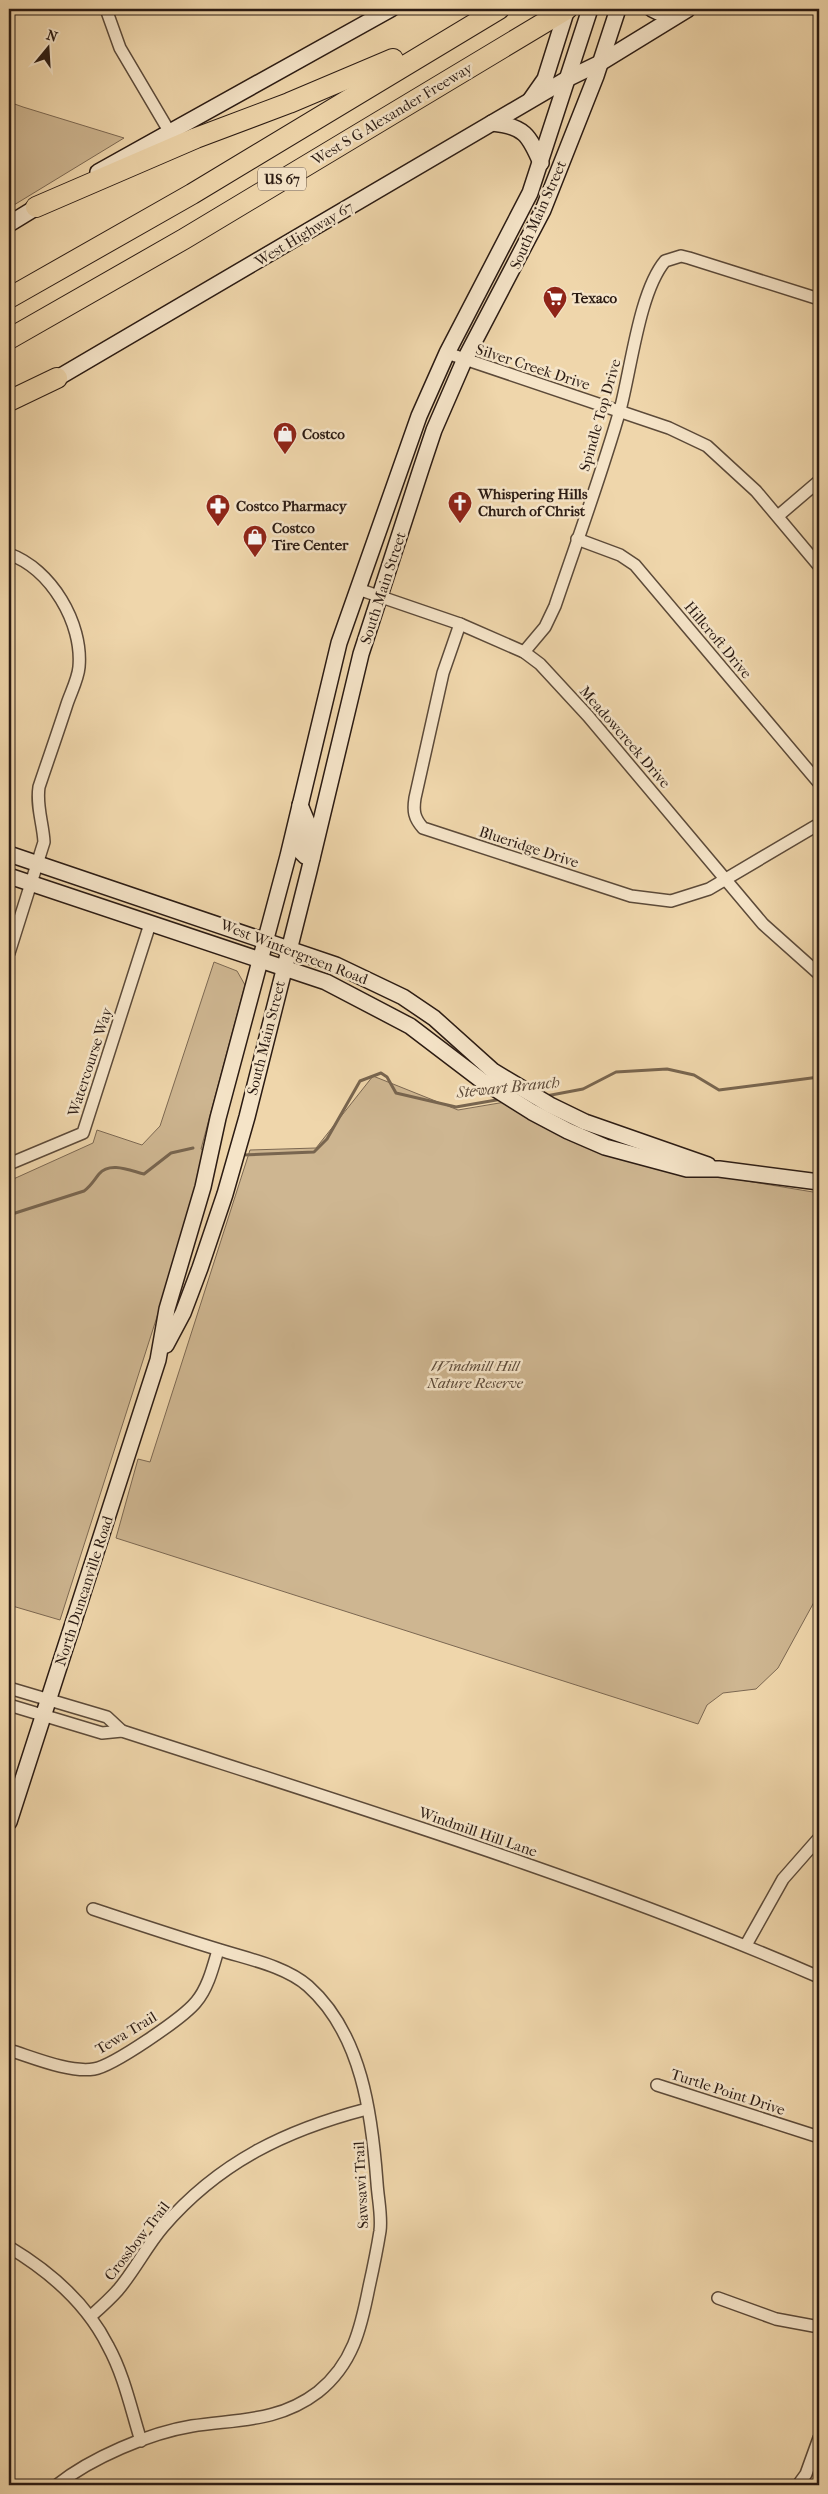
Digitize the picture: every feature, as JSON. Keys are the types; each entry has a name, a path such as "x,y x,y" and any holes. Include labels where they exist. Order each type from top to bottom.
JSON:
{"highway":[{"name":"US 67","path":"9,298 192,194 499,9"},
{"name":"West S G Alexander Freeway","path":"9,339 184,238 563,11"},
{"path":"36,208 196,138 289,103 473,24"},
{"path":"9,401 57,378"}],"street":[{"path":"106,9 120,48 169,131"},
{"path":"9,224 169,131 391,9"},
{"name":"South Main Street","path":"202,1187 300,805 339,643 419,416 447,353 525,204 541,163 590,9"},
{"name":"South Main Street","path":"224,1194 247,1117 361,654 421,469 434,430 464,360 544,210 600,63 618,9"},
{"path":"652,9 658,12 686,10"},
{"name":"West Highway 67","path":"9,406 567,79 600,63 686,10"},
{"path":"527,104 545,79 563,11"},
{"path":"492,123 507,124 525,134 532,142 541,163"},
{"path":"525,204 544,210"},
{"name":"Spindle Top Drive","path":"524,652 537,638 550,616 619,412 642,315 659,268 665,261 673,258 689,258 819,299"},
{"name":"Silver Creek Drive","path":"447,353 669,428 707,446 756,491 819,566"},
{"path":"403,462 421,469"},
{"path":"778,516 819,481"},
{"name":"Hillcroft Drive","path":"577,539 620,555 635,565 819,783"},
{"path":"9,554 31,566 58,592 68,611 79,654 78,672 39,787 37,800 43,825 44,842 9,954"},
{"name":"Meadowcreek Drive","path":"358,589 460,624 524,652 558,681 727,879 762,924 819,974"},
{"name":"Blueridge Drive","path":"460,624 443,673 415,798 413,810 416,820 423,828 631,896 654,901 671,901 690,896 727,879 819,824"},
{"path":"315,745 338,752"},
{"path":"300,805 308,824 301,852 305,856 312,858"},
{"name":"West Wintergreen Road","path":"9,854 265,939 336,965 403,997 434,1018 492,1071 550,1105 586,1122 719,1169"},
{"name":"West Wintergreen Road","path":"9,876 326,982 368,1003 432,1041 478,1077 542,1117 605,1147 687,1169 719,1169 819,1182"},
{"name":"Watercourse Way","path":"9,1164 83,1133 150,924"},
{"path":"202,1187 224,1194"},
{"name":"North Duncanville Road","path":"9,1822 158,1360 167,1308 202,1187"},
{"name":"North Duncanville Road","path":"158,1360 183,1312 200,1268 224,1194"},
{"name":"Windmill Hill Lane","path":"9,1688 107,1717 122,1731"},
{"name":"Windmill Hill Lane","path":"9,1705 102,1733 122,1731 457,1839 746,1945 819,1977"},
{"path":"746,1945 783,1879 819,1838"},
{"name":"Sawsawi Trail","path":"57,2485 98,2460 141,2441 190,2427 267,2418 300,2405 320,2390 345,2362 361,2330 380,2229 374,2136 362,2079 342,2030 331,2012 307,1985 278,1969 93,1909"},
{"name":"Tewa Trail","path":"9,2050 68,2068 94,2069 122,2056 174,2021 196,2002 208,1979 218,1950"},
{"name":"Turtle Point Drive","path":"657,2085 819,2137"},
{"name":"Crossbow Trail","path":"91,2316 118,2290 162,2228 198,2190 241,2160 277,2139 323,2120 368,2109"},
{"path":"9,2247 54,2278 91,2316 109,2347 120,2374 141,2441"},
{"path":"718,2298 776,2319 819,2327"},
{"path":"798,2485 806,2474 819,2438"}],"green space":[{"path":"9,102 23,107 124,138 9,208"},
{"path":"214,962 237,971 245,985 201,1149 209,1154 60,1620 9,1605 9,1181 93,1143 97,1130 142,1145 160,1126"},
{"name":"Windmill Hill Nature Reserve","path":"373,1076 458,1110 511,1101 601,1143 674,1169 819,1193 819,1593 778,1668 756,1689 723,1693 707,1705 698,1724 116,1538 138,1459 150,1462 250,1150 316,1148"}],"waterway":[{"name":"Stewart Branch","path":"546,1096 583,1089 616,1072 667,1069 694,1075 719,1090 819,1077"},
{"name":"Stewart Branch","path":"242,1155 314,1152 327,1139 360,1081 381,1073 387,1077 396,1093 456,1107 502,1099"},
{"name":"Stewart Branch","path":"9,1215 84,1191 99,1174 109,1168 121,1168 144,1174 171,1153 193,1148"}],"place":[{"name":"Texaco","path":"555,319"},
{"name":"Costco","path":"285,455"},
{"name":"Whispering Hills Church of Christ","path":"460,524"},
{"name":"Costco Pharmacy","path":"218,527"},
{"name":"Costco Tire Center","path":"255,558"}]}
